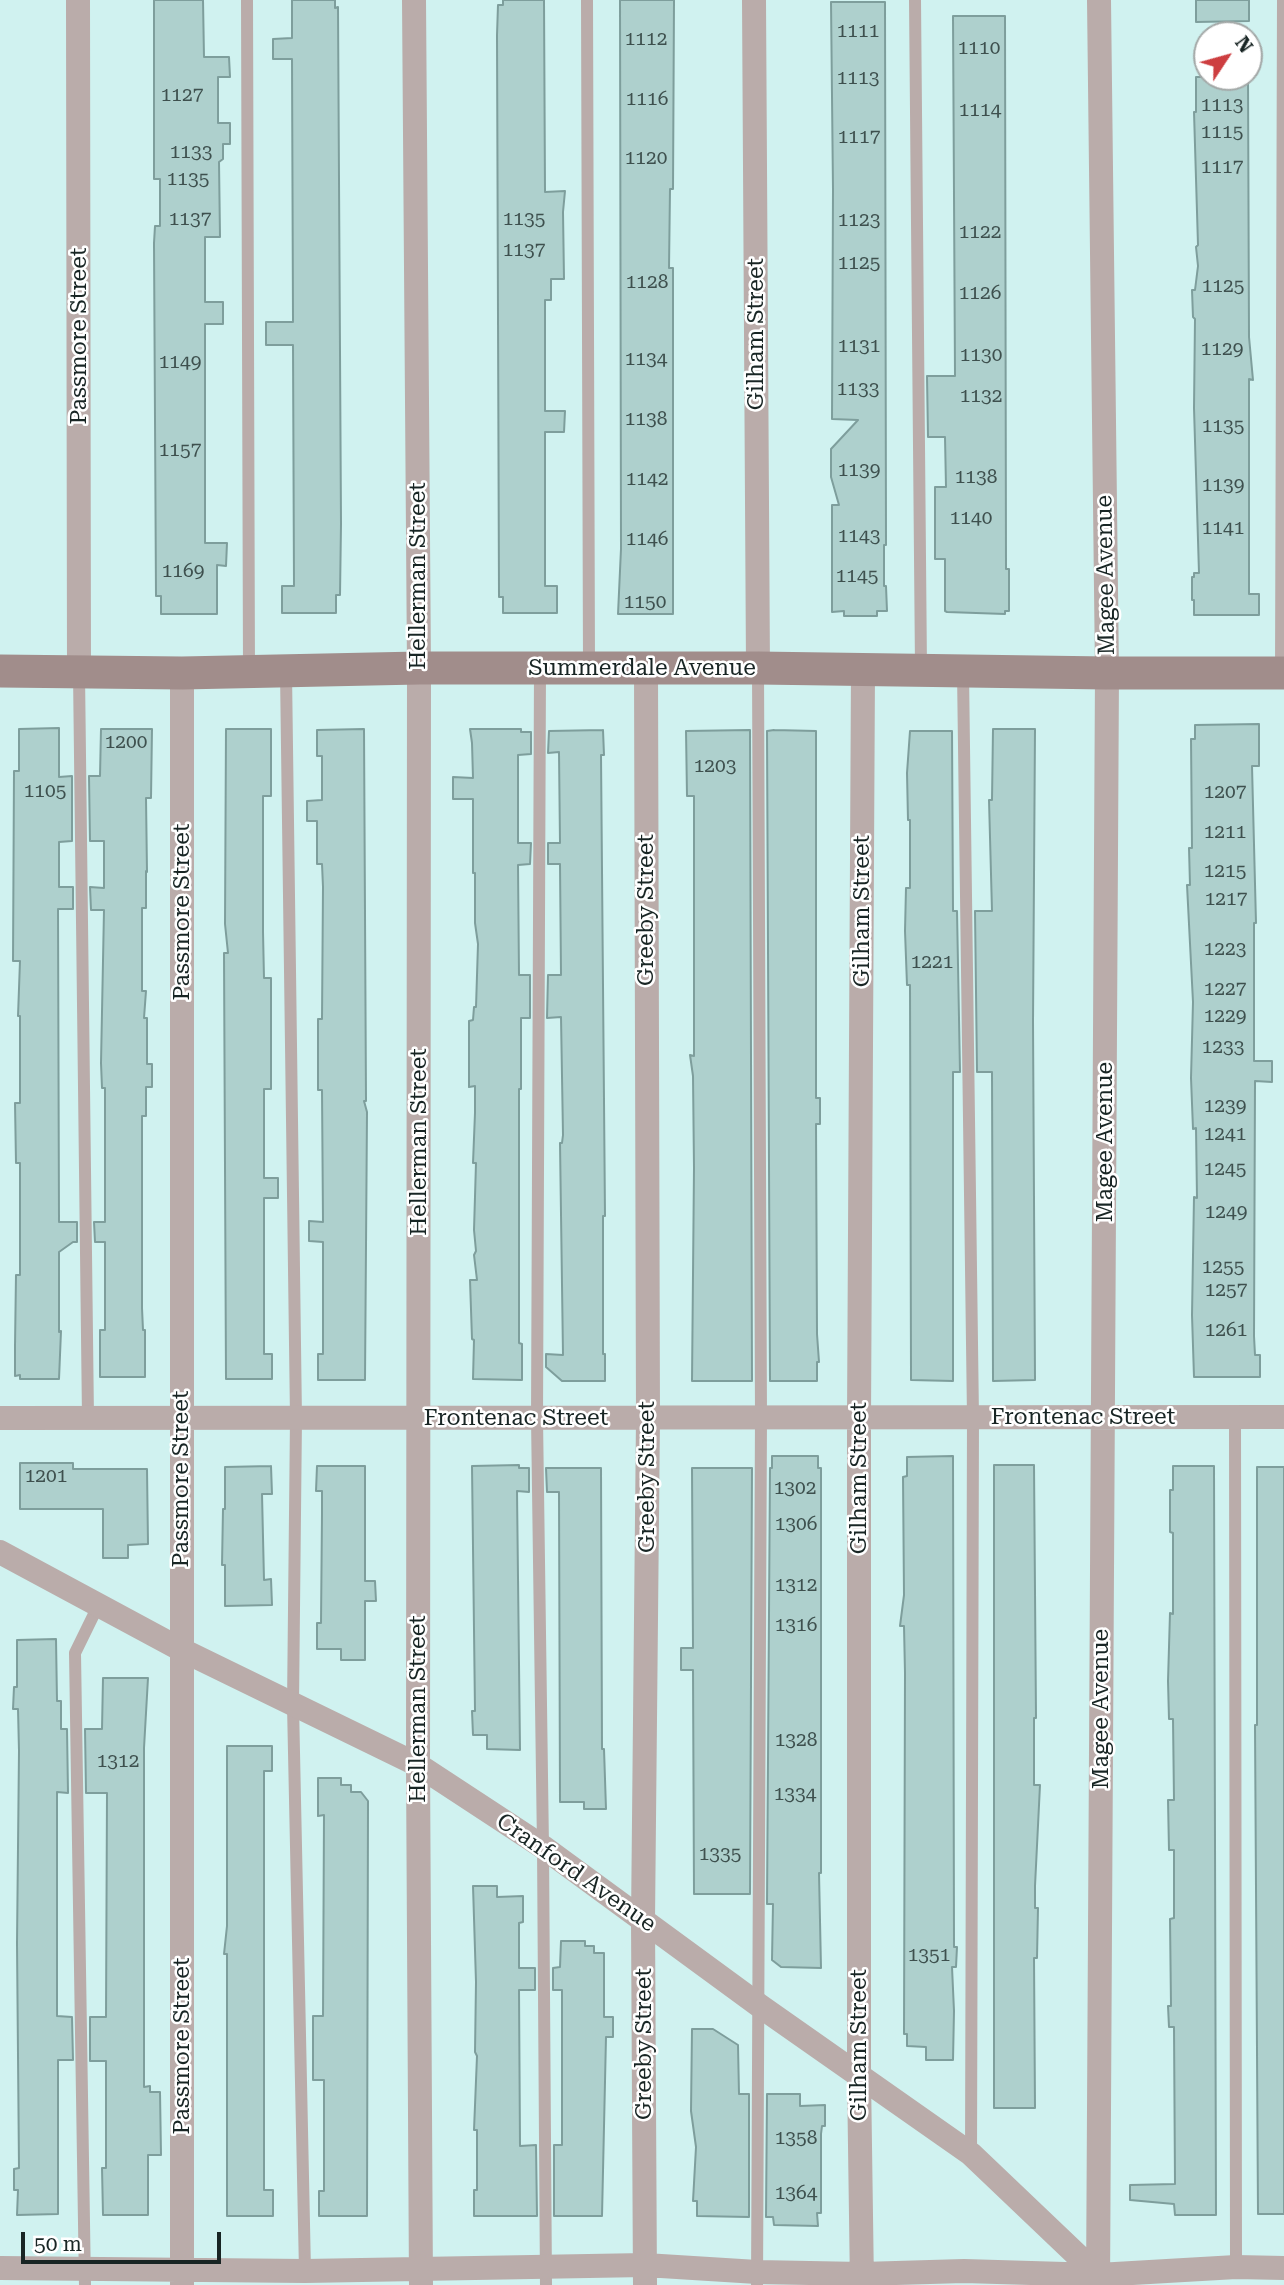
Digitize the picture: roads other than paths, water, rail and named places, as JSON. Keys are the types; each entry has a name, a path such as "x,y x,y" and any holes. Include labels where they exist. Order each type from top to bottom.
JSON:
{"street":[{"name":"Passmore Street","path":"78,0 79,671"},
{"name":"Hellerman Street","path":"414,0 419,668 418,1765 421,2277"},
{"name":"Gilham Street","path":"754,0 758,668"},
{"name":"Magee Avenue","path":"1098,2280 1107,673 1099,0"},
{"name":"Summerdale Avenue","path":"0,671 182,674 419,668 758,668 1282,673"},
{"name":"Greeby Street","path":"645,2275 643,1920 648,1417 646,668"},
{"name":"Gilham Street","path":"862,2280 859,2076 859,1417 863,670"},
{"name":"Passmore Street","path":"182,674 182,2278"},
{"name":"Frontenac Street","path":"0,1418 1284,1417"},
{"name":"Cranford Avenue","path":"0,1552 180,1648 418,1765 543,1847 760,2006 971,2154 1098,2280"},
{"path":"0,2268 86,2277 125,2278 258,2278 304,2271 348,2277 645,2275 757,2279 1098,2280 1236,2267 1284,2268"}],"lane":[{"path":"247,0 249,672"},
{"path":"587,0 589,668"},
{"path":"915,0 921,671"},
{"path":"1282,673 1283,0"},
{"path":"540,668 537,1418 545,2276"},
{"path":"757,2279 761,1417 758,668"},
{"path":"79,671 88,1418"},
{"path":"286,671 296,1418 293,1705 304,2271"},
{"path":"963,672 973,1417 971,2154"},
{"path":"1235,1416 1236,2267"},
{"path":"86,2277 75,1653 98,1606"}]}
